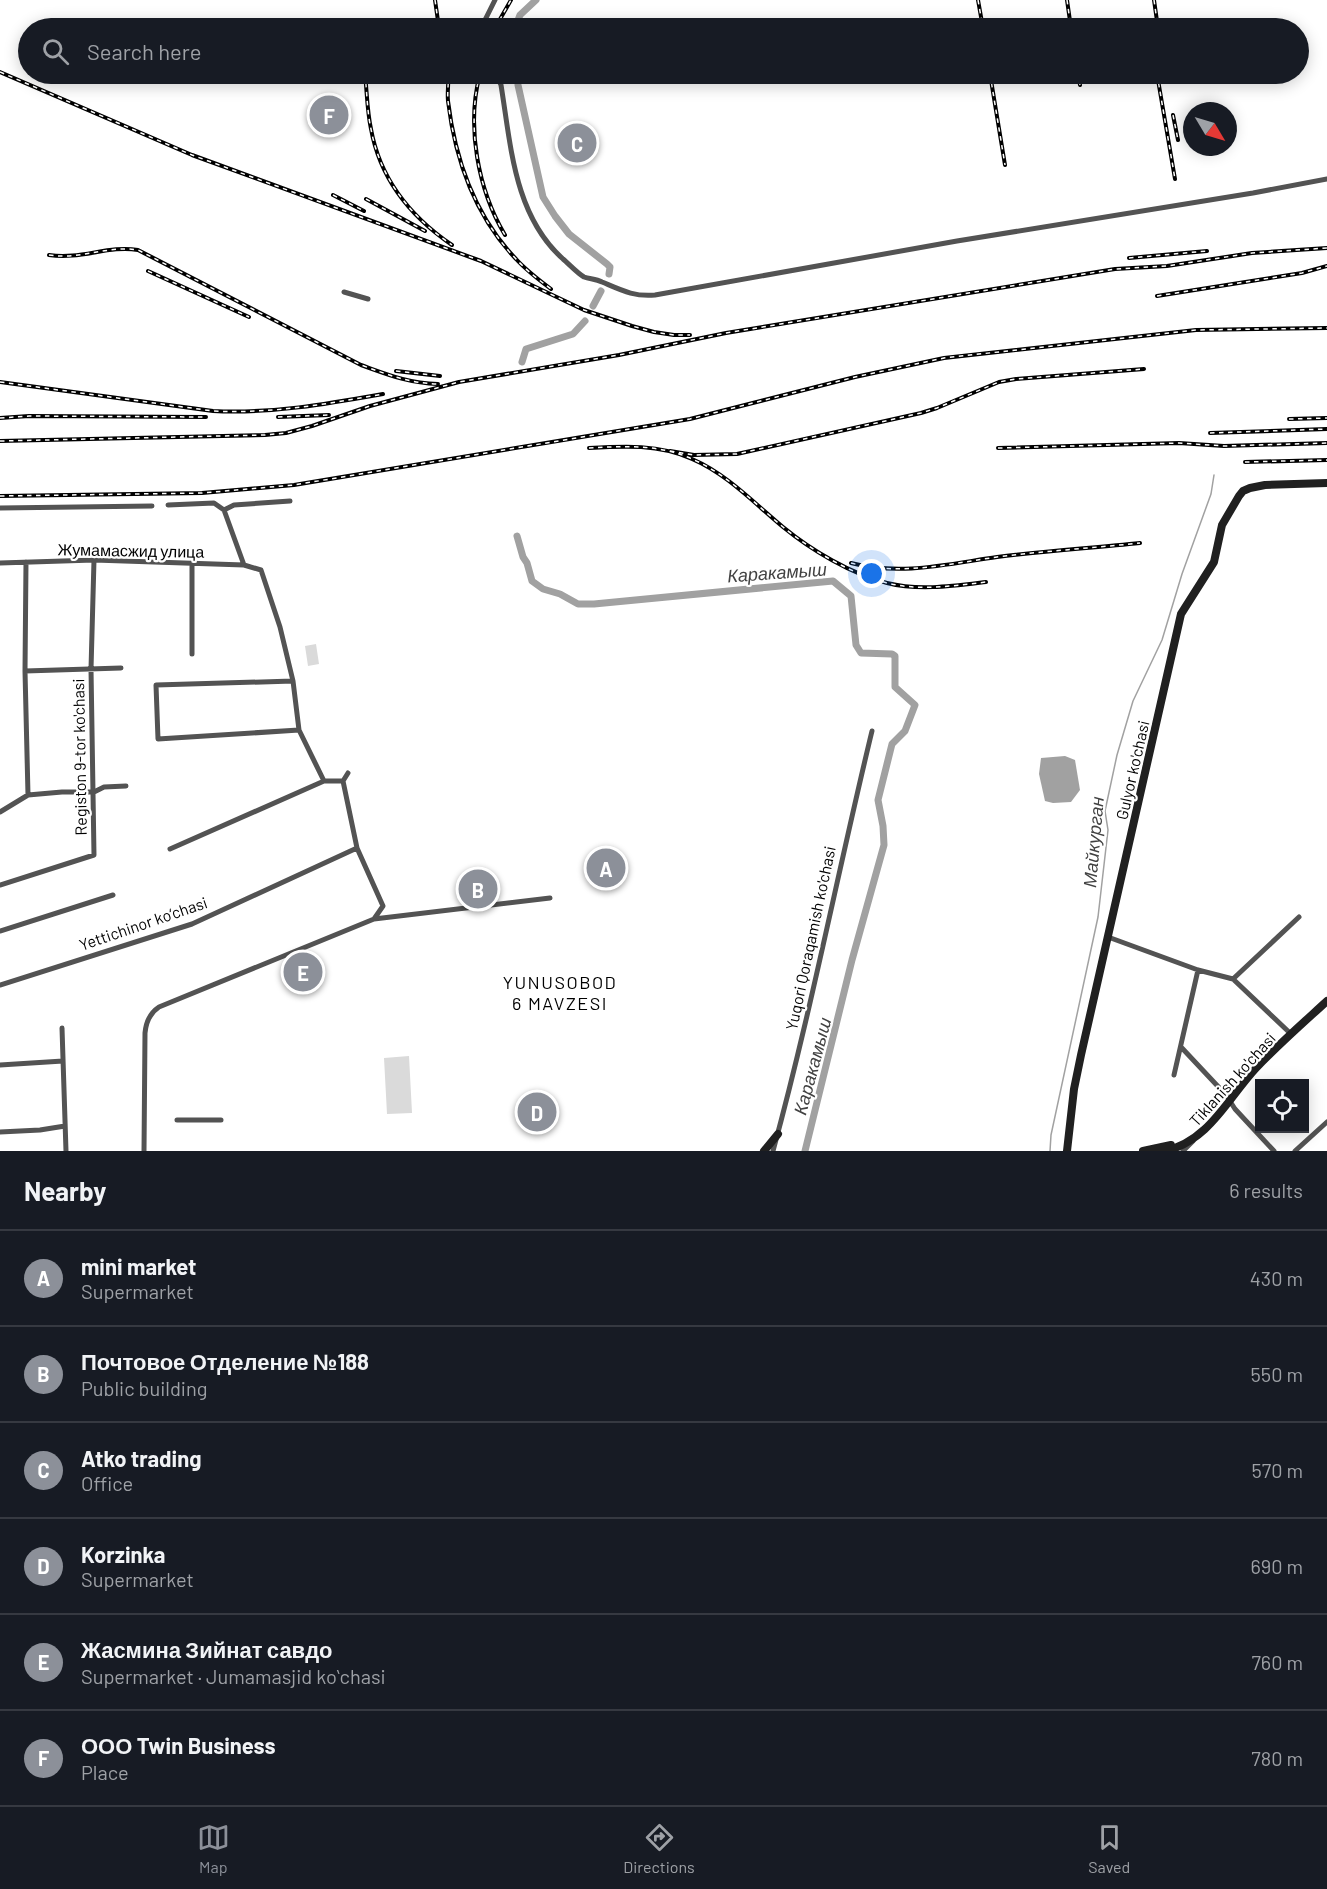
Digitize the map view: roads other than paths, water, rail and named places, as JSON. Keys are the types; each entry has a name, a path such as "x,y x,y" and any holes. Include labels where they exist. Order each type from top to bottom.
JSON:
{"street":[{"path":"486,18 495,0"},
{"path":"501,84 517,183 532,218 543,236 559,255 584,276 635,295 655,295 957,241 1253,194 1327,179"},
{"path":"344,292 368,299"},
{"name":"Gulyor ko'chasi","path":"1067,1151 1074,1089 1181,615 1214,562 1222,525 1239,496 1250,488 1327,483"},
{"path":"224,510 234,505 290,501"},
{"path":"168,505 214,503 224,510 244,565"},
{"path":"0,508 152,506"},
{"name":"Жумамасжид улица","path":"0,563 94,560 244,565 261,570 280,627 293,681"},
{"name":"Registon 9-tor ko'chasi","path":"0,885 94,855 91,669 94,560"},
{"path":"26,562 28,795"},
{"path":"192,564 192,654"},
{"path":"26,671 121,668"},
{"path":"298,730 158,739 156,685 293,681 298,730 324,781"},
{"name":"Yuqori Qoraqamish ko'chasi","path":"774,1151 813,993 845,840 872,731"},
{"path":"348,773 343,781 357,848 383,906 374,919"},
{"path":"170,849 324,781 343,781"},
{"path":"0,812 28,795 94,792 104,787 126,786"},
{"name":"Yettichinor ko‘chasi","path":"0,985 192,924 357,848"},
{"path":"0,931 113,896"},
{"path":"144,1151 145,1033 147,1021 159,1007 374,919 550,898"},
{"path":"1233,979 1299,917"},
{"path":"1108,937 1198,970 1233,979 1291,1034"},
{"path":"1174,1074 1198,970"},
{"name":"Tiklanish ko'chasi","path":"1183,1151 1207,1128 1245,1081 1327,1001"},
{"path":"62,1028 66,1151"},
{"path":"1181,1047 1274,1151"},
{"path":"0,1065 63,1061"},
{"path":"177,1120 221,1120"},
{"path":"1295,1151 1327,1122"},
{"path":"0,1132 65,1126"},
{"path":"764,1151 778,1134"},
{"path":"1165,1151 1198,1136"},
{"path":"1143,1151 1190,1140"}],"waterway":[{"name":"Каракамыш","path":"519,18 536,0"},
{"name":"Каракамыш","path":"518,85 543,197 569,234 610,267 609,274"},
{"name":"Каракамыш","path":"593,306 601,291"},
{"name":"Каракамыш","path":"522,362 526,349 573,334 585,321"},
{"name":"Майкурган","path":"1050,1151 1051,1135 1098,917 1108,830 1105,811 1117,755 1133,701 1162,640 1182,574 1211,494 1214,475"},
{"name":"Каракамыш","path":"517,536 532,581 543,589 560,594 578,604 833,581 851,596 856,645 861,653 895,656 895,687 915,705 905,731 892,744 878,800 884,845 852,960 805,1151"}],"railway":[{"path":"435,0 438,18"},
{"path":"501,18 511,0"},
{"path":"978,0 981,18"},
{"path":"1067,0 1070,18"},
{"path":"1154,0 1157,18"},
{"path":"0,72 18,80"},
{"path":"28,84 192,155 481,261 584,310 654,332 690,335"},
{"path":"366,84 375,147 390,180 423,222 452,245"},
{"path":"448,84 448,101 456,144 469,186 478,205 489,224 516,259 551,289"},
{"path":"478,84 474,115 477,157 488,198 505,235"},
{"path":"992,84 1005,165"},
{"path":"1159,84 1175,179"},
{"path":"1173,115 1178,140"},
{"path":"333,195 364,211"},
{"path":"366,199 425,231"},
{"path":"0,441 286,433 370,406 459,382 619,355 726,333 1115,269 1167,266 1252,253 1327,248"},
{"path":"49,255 72,256 116,249 138,250 361,365 408,380 438,384"},
{"path":"1129,258 1207,251"},
{"path":"1157,296 1302,273 1327,266"},
{"path":"148,271 249,317"},
{"path":"0,496 202,493 294,485 690,419 855,377 944,358 1196,330 1327,328"},
{"path":"670,451 694,455 737,454 921,413 999,382 1144,369"},
{"path":"396,371 440,376"},
{"path":"0,382 235,412 320,405 383,394"},
{"path":"278,417 329,415"},
{"path":"0,418 29,416 206,417"},
{"path":"1289,419 1327,418"},
{"path":"1210,433 1327,429"},
{"path":"998,448 1179,443 1224,446 1327,443"},
{"path":"589,448 654,448 692,459 729,481 806,544 832,560 873,579 899,585 924,587 986,582"},
{"path":"1245,462 1327,460"},
{"path":"851,563 888,569 924,568 1015,555 1140,543"}],"place":[{"name":"ООО Twin Business","path":"329,115"},
{"name":"Atko trading","path":"577,143"},
{"name":"mini market","path":"606,868"},
{"name":"Почтовое Отделение №188","path":"478,889"},
{"name":"Жасмина Зийнат савдо","path":"303,972"},
{"name":"Korzinka","path":"537,1112"}],"district":[{"name":"YUNUSOBOD 6 MAVZESI","path":"560,992"}]}
